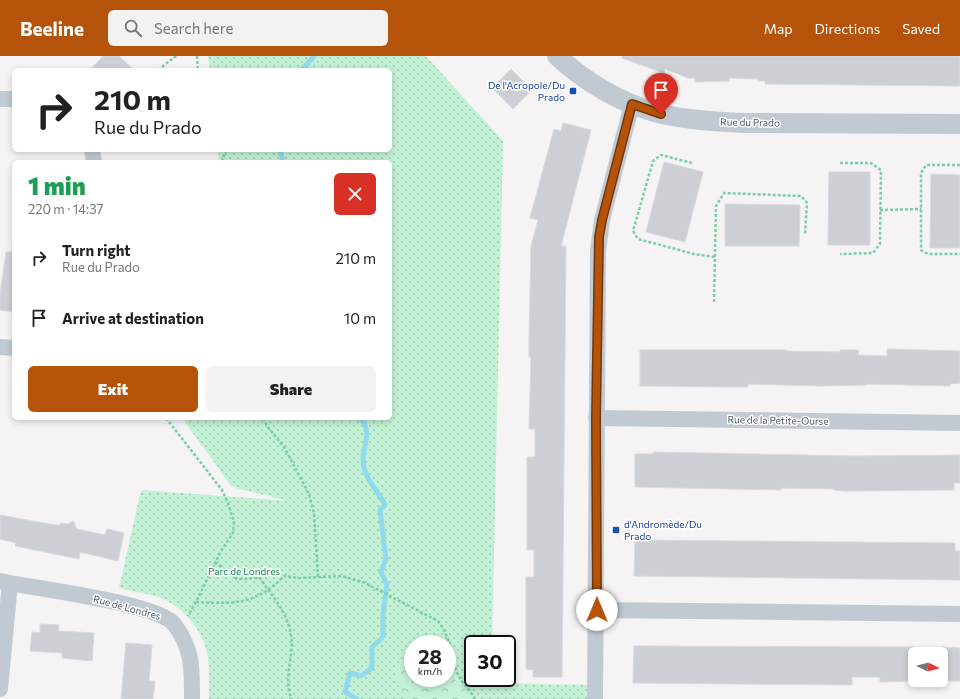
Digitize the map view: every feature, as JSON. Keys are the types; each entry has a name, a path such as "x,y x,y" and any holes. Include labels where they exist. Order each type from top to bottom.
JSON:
{"street":[{"name":"Rue du Prado","path":"557,56 609,93 632,104 661,114 710,121 960,124"},
{"path":"0,99 12,99"},
{"path":"595,699 597,610 596,418 599,237 632,104"},
{"path":"0,347 12,348"},
{"name":"Rue de la Petite-Ourse","path":"596,418 960,423"},
{"path":"0,689 5,582"},
{"name":"Rue de Londres","path":"5,582 104,599 161,615 173,623 188,646 191,660 192,699"},
{"path":"597,610 960,614"}],"path":[{"path":"161,68 176,56"},
{"path":"197,56 198,68"},
{"path":"692,163 661,155 653,160 633,231 638,239 694,254 715,257"},
{"path":"840,163 871,163 881,170 880,244 873,253 840,254"},
{"path":"960,165 926,165 921,173 921,250 928,254 960,254"},
{"path":"714,302 716,206 724,193 801,196 807,203 805,234"},
{"path":"880,210 921,209"},
{"path":"168,420 222,490 234,522 233,533 215,562 196,602 178,631"},
{"path":"264,420 284,447 309,494 314,513 318,578"},
{"path":"215,562 237,579 260,578 282,609 292,635 289,687 292,699"},
{"path":"196,602 218,604 250,600 260,596 284,576 318,578 341,576 363,582 438,621 450,640 456,671 466,688 475,699"}],"green space":[{"name":"Parc de Londres","path":"208,56 426,56 503,141 492,635 464,635 464,687 516,687 516,683 595,685 595,699 472,699 456,677 456,635 404,635 404,656 397,679 403,693 409,699 209,699 209,670 207,653 195,626 182,612 167,601 158,597 119,588 141,490 288,501 232,487 183,420 392,420 392,160 219,160 218,152 392,152 392,68 210,68"},
{"path":"404,656 404,687 456,687 456,680 475,699 409,699 403,693 397,679"}],"building":[{"path":"103,56 119,56 132,68 92,68"},
{"path":"622,56 960,56 960,86 765,84 765,81 758,81 758,79 729,78 729,81 695,82 695,78 688,78 665,69 664,73 622,58"},
{"path":"511,69 532,90 513,109 492,88"},
{"path":"563,123 591,130 561,246 566,246 562,677 533,677 533,670 526,669 526,577 534,577 534,550 527,550 527,457 535,457 535,429 529,429 531,357 529,357 529,339 531,246 538,220 530,218 554,129 561,131"},
{"path":"664,162 703,172 685,242 646,232"},
{"path":"829,172 870,172 870,245 828,245"},
{"path":"931,174 960,175 960,248 930,248"},
{"path":"725,204 800,205 799,246 725,246"},
{"path":"6,252 12,252 12,312 0,310 0,294"},
{"path":"887,349 960,351 960,383 950,384 950,386 867,384 819,386 748,384 748,387 640,386 640,350 787,350 840,352 840,350 859,350 858,355 887,356"},
{"path":"653,452 854,456 960,455 960,483 954,483 954,490 844,491 834,489 781,488 781,490 635,487 635,454 653,454"},
{"path":"0,515 55,525 60,525 61,523 68,524 73,521 77,529 105,535 107,529 124,533 118,561 80,552 79,559 15,546 16,543 0,539"},
{"path":"635,540 955,543 955,551 960,551 960,580 634,576"},
{"path":"40,624 59,625 58,631 94,633 92,661 62,658 62,653 30,651 32,632 40,633"},
{"path":"126,643 152,645 149,681 155,681 153,699 121,699"},
{"path":"634,646 915,647 908,647 908,681 880,682 880,677 852,677 852,685 633,683"},
{"path":"948,647 960,648 960,681 948,681"}],"waterway":[{"path":"304,68 314,56"},
{"path":"280,152 282,160"},
{"path":"357,699 345,692 350,673 361,676 372,668 372,647 383,637 383,614 387,585 381,572 386,559 380,510 385,505 365,472 363,454 367,433 362,420"}],"place":[{"name":"De l'Acropole/Du Prado","path":"573,91"},
{"name":"d'Andromède/Du Prado","path":"616,530"}],"route":[{"path":"597,610 596,418 599,237 602,220 627,130 632,104 661,114"}]}
